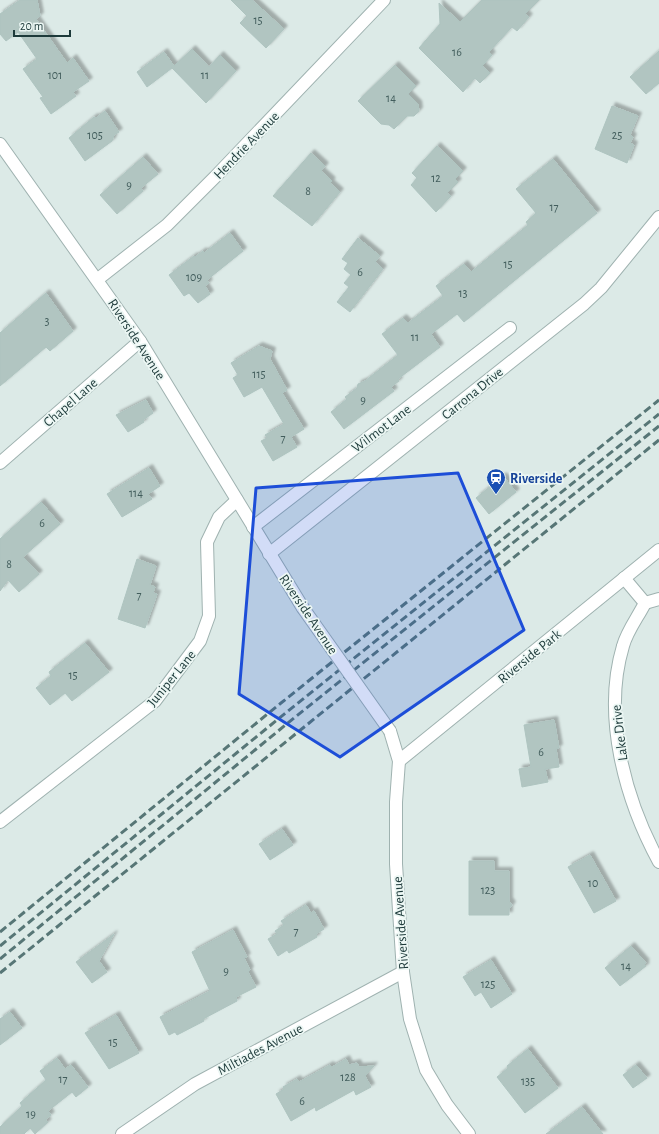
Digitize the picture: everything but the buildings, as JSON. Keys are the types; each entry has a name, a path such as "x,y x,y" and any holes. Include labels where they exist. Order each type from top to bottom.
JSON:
{"street":[{"name":"Hendrie Avenue","path":"98,279 172,219 215,177 384,0"},
{"name":"Riverside Avenue","path":"0,144 98,279 140,341 252,527 303,608 390,731 399,761 396,802 396,864 403,972 410,1019 426,1070 447,1105 469,1134"},
{"name":"Carrona Drive","path":"269,554 584,304 601,288 627,258 659,217"},
{"name":"Wilmot Lane","path":"252,527 510,328"},
{"name":"Chapel Lane","path":"0,463 140,341"},
{"name":"Juniper Lane","path":"0,822 155,701 200,641 209,616 207,542 219,517 236,500"},
{"name":"Riverside Park","path":"399,761 659,550"},
{"path":"624,578 645,603 659,599"},
{"name":"Lake Drive","path":"645,603 623,645 616,675 614,716 623,767 633,806 659,862"},
{"name":"Miltiades Avenue","path":"122,1134 196,1084 403,972"}],"highlighted area":[{"path":"458,473 524,630 340,757 239,694 256,488"}],"railway":[{"path":"0,932 281,703 659,400"},
{"path":"0,946 288,711 659,414"},
{"path":"0,959 294,718 659,426"},
{"path":"0,973 659,440"}],"place":[{"name":"Riverside","path":"496,495"}]}
